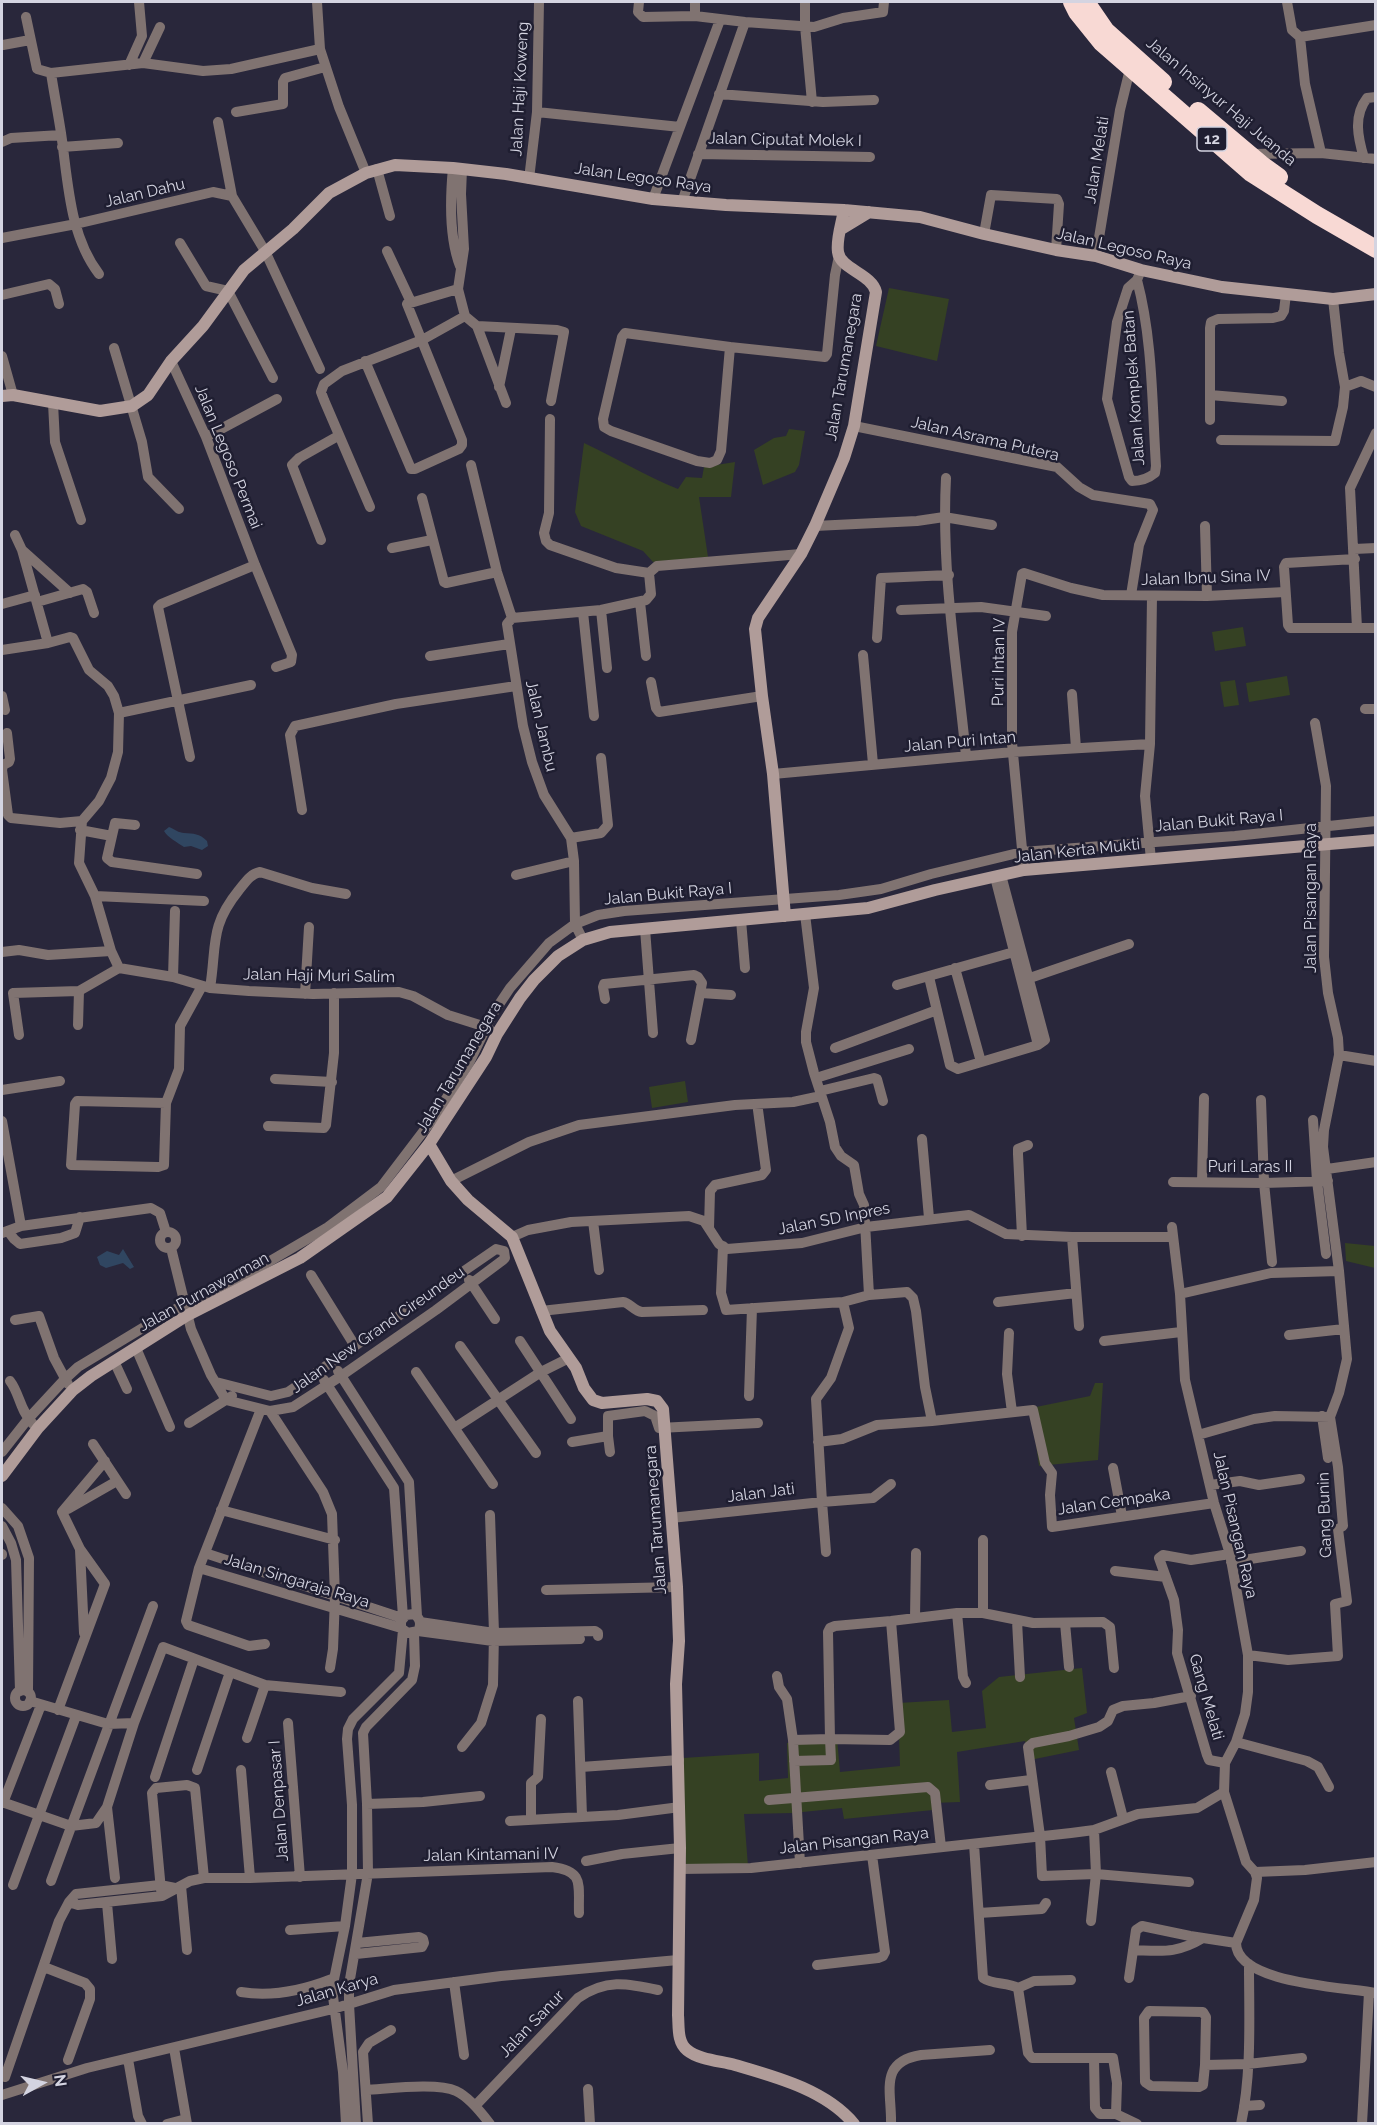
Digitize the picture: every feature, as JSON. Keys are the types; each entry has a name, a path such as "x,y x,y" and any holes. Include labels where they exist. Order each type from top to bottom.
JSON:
{"highway":[{"name":"Jalan Insinyur Haji Juanda","path":"1072,2 1090,30 1130,69 1251,172 1317,215 1376,249"},
{"name":"Jalan Insinyur Haji Juanda","path":"1086,2 1106,31 1261,164 1322,206 1376,237"}],"street":[{"path":"129,65 142,36 139,2"},
{"path":"317,2 320,49 325,67 390,216"},
{"name":"Jalan Haji Koweng","path":"530,178 537,112 539,2"},
{"path":"639,2 640,15 695,16 814,27 843,18 883,12 884,2"},
{"path":"695,2 695,16"},
{"path":"806,2 805,26 812,102"},
{"path":"1287,2 1292,30 1300,37 1305,84 1321,153"},
{"path":"26,17 37,69 51,73 143,63 203,71 231,69 320,49"},
{"path":"654,199 720,20"},
{"path":"682,202 745,22"},
{"path":"1300,37 1376,25"},
{"path":"143,63 160,27"},
{"path":"3,45 30,40"},
{"path":"236,112 284,104 283,82 285,78 325,67"},
{"name":"Jalan Melati","path":"1096,256 1120,110 1130,69"},
{"path":"51,73 65,176 76,224 87,258 99,274"},
{"path":"719,94 812,102 874,100"},
{"path":"1370,158 1359,143 1358,121 1362,105 1367,98 1376,97"},
{"path":"537,112 680,127"},
{"path":"218,122 232,196 265,251 320,369"},
{"path":"2,142 11,138 61,135"},
{"path":"62,147 118,142"},
{"path":"1250,154 1321,153 1370,158"},
{"name":"Jalan Ciputat Molek I","path":"698,154 870,157"},
{"name":"Jalan Legoso Raya","path":"132,406 148,395 171,361 204,326 244,270 293,229 329,193 371,171 395,165 457,173 530,178 682,202 844,210 920,217 1056,250 1096,256 1139,275 1333,299 1376,294"},
{"path":"457,173 451,192 455,252 460,267 458,289 465,316 477,326 506,404"},
{"name":"Jalan Dahu","path":"2,238 76,224 213,192 232,196"},
{"path":"984,234 991,195 1057,199 1059,204 1056,250"},
{"path":"730,347 721,451 717,460 710,463 697,461 604,427 603,419 625,333 825,357 841,259 838,249 844,210"},
{"path":"841,229 869,212"},
{"path":"180,243 206,286 228,291 273,378"},
{"path":"387,251 411,302"},
{"name":"Jalan Tarumanegara","path":"841,259 871,282 876,292 854,426 815,526 801,554 756,623 755,629 773,774 784,907 741,920 610,933 578,932 558,956 544,967 491,1030 486,1057 429,1144 451,1180 486,1216 512,1237 550,1331 569,1358 593,1400 602,1403 647,1399 657,1401 663,1409 678,1587 679,1641 676,1684 680,1808 678,1960 680,2041 687,2050 696,2055 792,2084 834,2104 854,2124"},
{"name":"Jalan Komplek Batan","path":"1139,275 1148,339 1156,466 1155,473 1150,477 1132,481 1128,477 1107,399 1117,322 1128,288 1139,275"},
{"path":"2,295 49,284 55,289 59,304"},
{"path":"365,361 409,467 415,469 459,449 462,445 407,306 411,302 458,289"},
{"path":"1210,420 1211,322 1224,318 1281,316 1284,311 1286,294"},
{"path":"1221,440 1335,441 1345,387 1333,299"},
{"path":"370,507 321,392 324,384 342,371 422,340 465,316"},
{"path":"477,326 564,332 551,401"},
{"path":"499,387 511,329"},
{"path":"114,348 142,442 148,477 179,509"},
{"path":"2,356 7,395 100,411 132,406"},
{"name":"Jalan Legoso Permai","path":"171,361 206,437 292,655 291,662 276,667"},
{"path":"1345,387 1361,381 1376,387"},
{"path":"1210,395 1282,401"},
{"path":"206,437 277,399"},
{"path":"53,403 55,442 81,520"},
{"path":"550,419 549,513 544,533 546,541 550,545 616,568 649,573"},
{"name":"Jalan Asrama Putera","path":"854,426 1057,467 1093,495 1150,504 1153,510 1139,545 1131,596"},
{"path":"1357,628 1350,488 1376,433"},
{"path":"321,540 292,465 299,458 338,436"},
{"path":"471,465 497,572 512,618 600,610 646,600 651,594 649,573 657,566 801,554"},
{"path":"946,478 944,517 948,575 966,756"},
{"path":"422,498 443,580 446,583 497,572"},
{"path":"815,526 917,521 944,517 992,525"},
{"path":"1205,526 1207,596"},
{"path":"15,535 22,550 48,643"},
{"path":"392,548 432,540"},
{"path":"1285,592 1284,567 1287,563 1354,554 1376,548"},
{"path":"22,550 70,593"},
{"path":"190,756 158,607 255,565"},
{"name":"Jalan Ibnu Sina IV","path":"1022,574 1103,595 1207,596 1285,592 1287,622 1290,628 1376,628"},
{"name":"Puri Intan IV","path":"1022,574 1012,640 1013,752 1024,870"},
{"path":"877,638 880,578 948,575"},
{"path":"2,604 83,589 86,590 94,612"},
{"path":"1152,596 1150,744 1145,796 1155,860"},
{"path":"640,602 646,656"},
{"path":"901,610 981,607 1046,616"},
{"path":"600,610 607,668"},
{"path":"584,612 594,716"},
{"name":"Jalan Jambu","path":"512,618 507,624 509,644 523,726 532,762 544,795 571,838 578,932"},
{"path":"2,650 48,643 68,637 73,638 85,665 108,686 119,713 118,752 111,778 99,801 81,826 79,863 95,896 111,951 119,968 80,991 13,993 19,1035"},
{"path":"430,656 509,644"},
{"path":"863,655 873,764"},
{"path":"651,682 656,708 659,712 762,696"},
{"path":"119,713 251,685"},
{"path":"302,810 290,735 295,726 396,704 516,686"},
{"path":"1072,694 1076,748"},
{"path":"2,696 5,710"},
{"name":"Jalan Pisangan Raya","path":"680,1869 728,1869 800,1863 1094,1830 1123,1818 1150,1812 1197,1808 1224,1792 1225,1763 1236,1742 1247,1702 1248,1655 1231,1558 1214,1503 1198,1435 1254,1419 1275,1416 1326,1417 1339,1393 1347,1359 1339,1271 1323,1187 1327,1169 1323,1139 1339,1055 1324,957 1325,774 1315,723"},
{"path":"7,733 10,759 3,765 2,770 8,815 11,818 81,826 112,836"},
{"name":"Jalan Puri Intan","path":"773,774 1013,752 1150,744"},
{"path":"571,838 601,833 608,825 601,758"},
{"name":"Jalan Bukit Raya I","path":"266,1269 381,1187 435,1116 491,1030 510,988 549,943 578,932 598,915 624,911 784,907 881,889 931,874 1022,852 1235,836 1326,834 1376,821"},
{"path":"135,825 115,823 108,858 112,862 198,874"},
{"name":"Jalan Kerta Mukti","path":"784,907 805,914 868,908 1024,870 1155,860 1326,834 1376,840"},
{"path":"1081,848 1083,864"},
{"path":"516,875 574,861"},
{"path":"166,1103 77,1101 71,1165 158,1167 164,1165 166,1103 179,1069 180,1026 206,987 219,919 250,877 260,872 312,888 346,894"},
{"path":"931,874 935,890"},
{"path":"929,977 950,1065 958,1069 1038,1045 1045,1040 1025,980 998,876"},
{"path":"95,896 204,901"},
{"path":"173,977 175,910"},
{"path":"805,914 814,988 806,1042 830,1122 835,1148 841,1156 851,1161 856,1169 859,1194 864,1205 869,1295"},
{"path":"741,920 745,968"},
{"path":"305,994 309,927"},
{"path":"645,929 654,1033"},
{"path":"549,943 558,956"},
{"path":"1025,980 1129,944"},
{"path":"2,952 19,950 48,956 111,951"},
{"path":"897,985 1018,951"},
{"name":"Jalan Haji Muri Salim","path":"119,968 173,977 206,987 305,994 399,992 413,996 448,1015 491,1030"},
{"path":"955,968 981,1062"},
{"path":"605,999 604,984 694,975 702,983 691,1040"},
{"path":"78,1025 80,991"},
{"path":"268,1126 324,1128 326,1125 332,1082 334,993"},
{"path":"701,993 731,995"},
{"path":"834,1048 937,1010"},
{"path":"816,1078 909,1049"},
{"path":"1339,1055 1376,1061"},
{"path":"451,1180 529,1142 579,1125 735,1105 793,1102 874,1078 884,1101"},
{"path":"275,1079 332,1082"},
{"path":"2,1090 60,1081"},
{"path":"1202,1182 1204,1098"},
{"path":"1261,1100 1264,1184 1272,1262"},
{"path":"709,1228 712,1188 715,1185 762,1175 766,1170 758,1110"},
{"path":"2,1120 21,1226"},
{"path":"1313,1120 1323,1187 1326,1254"},
{"path":"922,1139 929,1218"},
{"name":"Jalan Purnawarman","path":"2,1476 33,1424 69,1384 135,1349 185,1311 266,1269 310,1252 387,1197 429,1144"},
{"path":"1022,1236 1018,1149 1028,1145"},
{"path":"1327,1169 1376,1162"},
{"name":"Puri Laras II","path":"1173,1182 1323,1187"},
{"path":"5,1232 21,1226 151,1208 160,1213 166,1232 160,1240 166,1248 171,1248 185,1311 211,1375 226,1400"},
{"name":"Jalan SD Inpres","path":"723,1246 727,1250 802,1244 866,1227 969,1215 1006,1234 1022,1236 1072,1237 1172,1232 1180,1294 1185,1380 1198,1435"},
{"path":"512,1237 528,1230 554,1225 689,1216 704,1221 723,1246 722,1293 726,1310 843,1302 869,1295 907,1292 913,1298 932,1421"},
{"path":"5,1232 20,1244 61,1238 75,1233 80,1217"},
{"path":"593,1221 599,1270"},
{"path":"1072,1237 1079,1326"},
{"name":"Jalan New Grand Cireundeu","path":"226,1400 266,1410 293,1407 472,1284 505,1258 504,1251 496,1249 463,1272"},
{"path":"1180,1294 1271,1273 1339,1271"},
{"path":"216,1382 271,1396 288,1392 463,1272 495,1319"},
{"path":"311,1275 355,1346"},
{"path":"998,1302 1076,1293"},
{"path":"541,1311 623,1302 636,1311 642,1312 703,1310"},
{"path":"826,1552 816,1399 831,1378 849,1328 843,1302"},
{"path":"749,1396 752,1308"},
{"path":"15,1320 39,1316 54,1358 69,1384 94,1356 164,1315 185,1311"},
{"path":"1289,1335 1344,1329"},
{"path":"1104,1341 1181,1332"},
{"path":"1009,1333 1007,1374 1012,1412"},
{"path":"127,1337 135,1349 170,1426"},
{"path":"520,1341 571,1419"},
{"path":"460,1346 536,1453"},
{"path":"456,1427 541,1372 569,1358"},
{"path":"114,1361 127,1389"},
{"path":"332,1362 409,1482 417,1625 412,1680 366,1727 362,1741 367,1804 368,1873 349,1985 356,2124"},
{"path":"318,1372 393,1488 402,1623 399,1673 353,1719 348,1729 352,1805 352,1874 345,1926 332,1979 333,2009 343,2072 346,2124"},
{"path":"416,1372 456,1427 493,1484"},
{"path":"2,1452 33,1424 20,1407 14,1386 10,1381"},
{"path":"189,1424 242,1389"},
{"path":"266,1410 323,1492 332,1514 335,1603 330,1668"},
{"name":"Jalan Singaraja Raya","path":"266,1410 221,1510 199,1568 402,1623 408,1634 417,1625"},
{"name":"Jalan Cempaka","path":"818,1442 842,1439 877,1425 1032,1410 1035,1414 1045,1463 1052,1473 1050,1495 1052,1527 1214,1503"},
{"path":"610,1452 607,1419 608,1416 613,1415 645,1411 655,1416 659,1428 758,1423"},
{"path":"1326,1417 1328,1458"},
{"name":"Gang Bunin","path":"1248,1655 1288,1660 1338,1656 1335,1604 1347,1601 1338,1529 1343,1526 1342,1502 1326,1417"},
{"path":"572,1442 608,1436"},
{"path":"93,1444 126,1494"},
{"path":"62,1512 105,1461"},
{"path":"1113,1468 1122,1516"},
{"path":"1210,1485 1240,1481 1259,1485 1300,1479"},
{"path":"62,1512 117,1481"},
{"name":"Jalan Jati","path":"671,1518 873,1498 891,1484"},
{"path":"2,1508 18,1526 29,1558 24,1622"},
{"path":"221,1510 334,1540"},
{"path":"58,1710 105,1584 80,1549 62,1512"},
{"path":"462,1747 482,1723 493,1685 494,1637 490,1515"},
{"path":"2,1526 6,1530 15,1560 24,1622 30,1697 2,1803 71,1826 96,1823 110,1834"},
{"path":"983,1539 983,1613"},
{"path":"80,1549 84,1638"},
{"path":"1231,1558 1301,1551"},
{"path":"915,1618 916,1552"},
{"name":"Jalan Singaraja Raya","path":"205,1553 261,1572 335,1603"},
{"name":"Gang Melati","path":"1225,1763 1209,1760 1177,1653 1177,1614 1159,1558 1162,1555 1191,1560 1231,1558"},
{"path":"15,1560 29,1558"},
{"path":"199,1568 186,1623 249,1646 265,1644"},
{"path":"1115,1571 1166,1576"},
{"path":"256,1585 261,1572"},
{"path":"546,1590 678,1587"},
{"path":"51,1881 153,1606"},
{"path":"957,1612 963,1677 966,1683"},
{"path":"794,1764 831,1760 828,1632 835,1626 891,1622 957,1612 983,1613 1033,1623 1103,1622 1108,1624 1114,1668"},
{"path":"402,1623 410,1614 417,1625 494,1637 596,1638 598,1635 595,1631 494,1637"},
{"path":"1017,1621 1020,1677"},
{"path":"793,1740 890,1740 900,1732 891,1622"},
{"path":"1065,1623 1069,1667"},
{"path":"96,1823 107,1806 134,1723 163,1647 265,1685 340,1692"},
{"path":"155,1778 194,1659"},
{"path":"197,1770 230,1672"},
{"path":"777,1676 779,1687 787,1699 793,1740 800,1863"},
{"path":"247,1738 265,1685"},
{"path":"1189,1882 1095,1874 1042,1876 1040,1836 1027,1749 1030,1744 1095,1729 1108,1721 1113,1710 1123,1706 1191,1696"},
{"path":"30,1697 76,1716 108,1724 134,1723"},
{"path":"578,1701 582,1816"},
{"path":"13,1885 76,1716"},
{"path":"353,1719 366,1727"},
{"path":"531,1819 531,1783 538,1777 541,1719"},
{"name":"Jalan Denpasar I","path":"288,1723 300,1877"},
{"path":"1236,1742 1307,1761 1318,1767 1329,1787"},
{"path":"581,1767 679,1760"},
{"path":"241,1770 250,1878"},
{"path":"1111,1772 1123,1818"},
{"path":"990,1785 1031,1780"},
{"path":"161,1890 152,1793 156,1788 187,1785 195,1788 204,1878"},
{"path":"769,1800 928,1787 935,1793 941,1847"},
{"path":"1224,1792 1246,1862 1255,1872 1257,1885 1254,1900 1236,1943 1239,1956 1250,1964 1285,1980 1372,1992 1362,2124"},
{"path":"367,1804 423,1802 480,1796"},
{"path":"107,1806 115,1878"},
{"path":"510,1821 618,1815 680,1808"},
{"path":"1091,1921 1095,1874 1094,1830"},
{"path":"974,1844 983,1978 1018,1988 1034,1981 1071,1980"},
{"path":"586,1861 622,1854 680,1848"},
{"path":"817,1965 883,1956 885,1952 872,1855"},
{"path":"1255,1872 1305,1870 1376,1862"},
{"name":"Jalan Kintamani IV","path":"368,1873 544,1867 567,1869 574,1873 578,1882 579,1913"},
{"path":"69,1902 78,1905 107,1903 178,1887 204,1878 300,1877 368,1873"},
{"path":"178,1887 187,1950"},
{"path":"5,2077 59,1921 69,1902 76,1894 161,1890"},
{"path":"107,1903 112,1959"},
{"path":"979,1913 1042,1909 1046,1903"},
{"path":"290,1930 345,1926"},
{"path":"1130,1978 1136,1930 1142,1926 1236,1943"},
{"path":"1133,1950 1175,1951 1203,1938"},
{"path":"356,1949 422,1947 424,1943"},
{"name":"Jalan Karya","path":"7,2094 87,2068 333,2009 394,1990 613,1965 678,1960"},
{"path":"1241,2124 1248,2064 1250,1964"},
{"path":"44,1967 86,1983 90,1989 90,1999 68,2060"},
{"path":"241,1992 267,1994 297,1989 332,1979"},
{"path":"454,1982 464,2055"},
{"name":"Jalan Sanur","path":"475,2106 566,2010 593,1988 606,1985 631,1985 658,1990"},
{"path":"1018,1988 1030,2057 1035,2059 1111,2057 1116,2083 1116,2114"},
{"path":"1149,2011 1203,2012 1206,2017 1205,2065 1203,2085 1199,2087 1146,2085 1144,2018 1146,2013 1149,2011"},
{"path":"368,2124 362,2059 364,2047 391,2030"},
{"path":"167,2124 186,2121 174,2048"},
{"path":"891,2124 889,2085 893,2069 898,2064 908,2058 921,2055 990,2050"},
{"path":"1094,2058 1097,2112 1104,2115 1116,2114 1137,2124"},
{"path":"1205,2065 1248,2064 1302,2058"},
{"path":"128,2059 138,2116 142,2124"},
{"path":"366,2090 446,2088 458,2092 475,2106 490,2124"},
{"path":"588,2089 590,2124"},
{"path":"1244,2106 1260,2105"}],"green space":[{"path":"889,288 949,299 937,361 876,346"},
{"path":"789,429 805,431 799,465 795,472 763,485 754,450 774,438 786,436"},
{"path":"584,443 678,489 686,477 702,478 704,467 735,462 731,497 699,497 708,557 653,562 643,551 581,526 575,512"},
{"path":"1243,627 1246,646 1215,651 1212,632"},
{"path":"1287,676 1290,695 1249,702 1246,683"},
{"path":"1235,680 1239,705 1224,707 1220,682"},
{"path":"685,1081 688,1102 652,1108 649,1087"},
{"path":"1345,1243 1375,1246 1375,1268 1346,1261"},
{"path":"1095,1383 1103,1383 1098,1460 1039,1466 1031,1408 1090,1396"},
{"path":"1082,1668 1087,1713 1074,1718 1079,1750 1030,1760 1025,1741 957,1752 960,1802 932,1803 933,1810 844,1819 842,1808 793,1813 744,1814 748,1866 686,1868 683,1758 759,1753 759,1781 788,1778 787,1743 837,1738 840,1772 900,1766 898,1703 949,1700 952,1732 986,1728 982,1691 999,1677"}],"water":[{"path":"169,827 180,832 199,835 207,841 208,846 202,850 191,846 184,847 164,831"},
{"path":"123,1249 134,1267 130,1269 123,1263 106,1268 100,1265 97,1257 107,1251 119,1255"}]}
